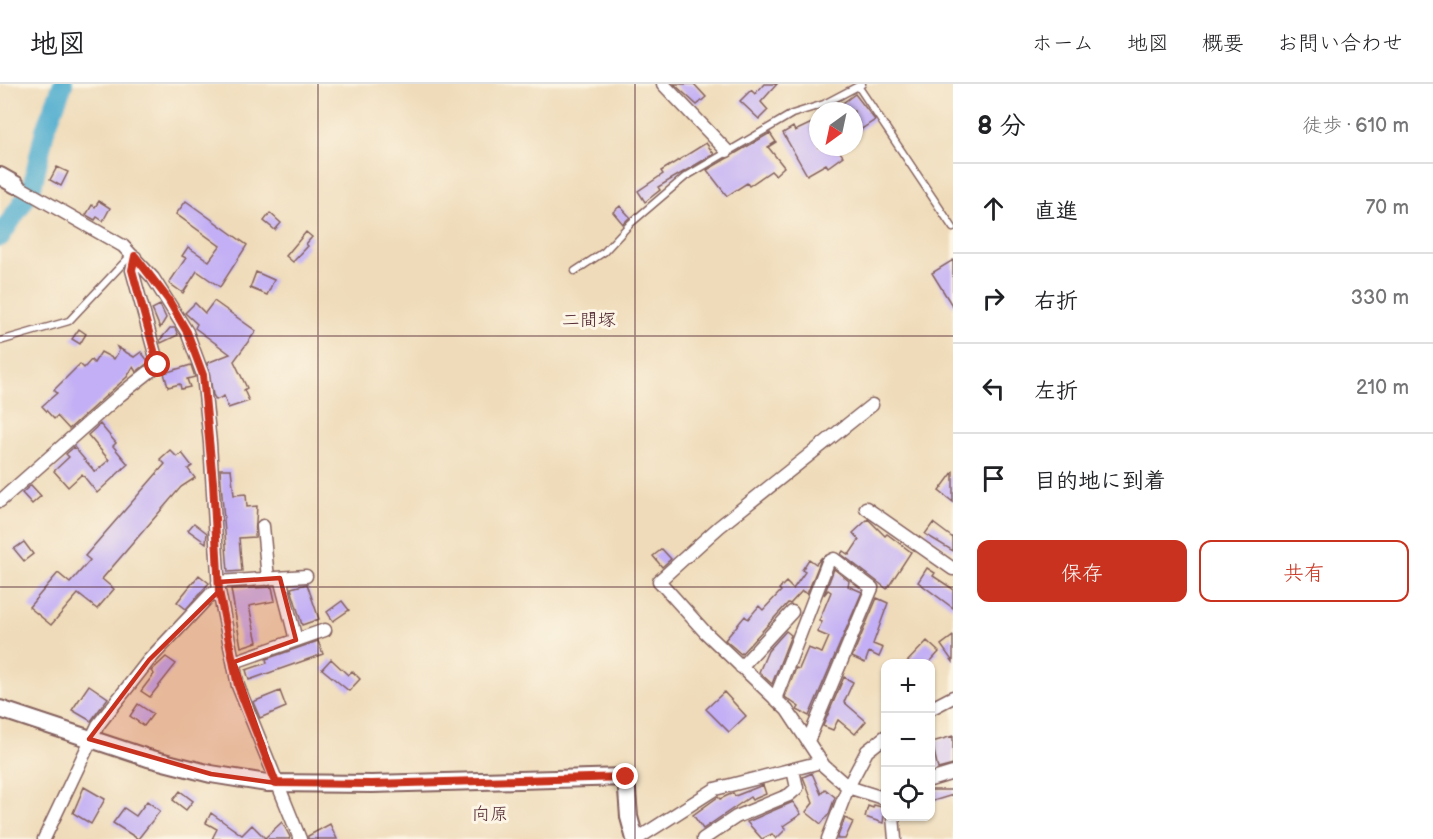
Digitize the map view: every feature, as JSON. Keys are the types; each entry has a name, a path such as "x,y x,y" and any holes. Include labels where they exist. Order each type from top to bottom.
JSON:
{"street":[{"path":"663,84 727,151"},
{"path":"0,176 110,236 134,255 168,299 187,332 203,375 211,453 218,587 238,686 300,839"},
{"path":"0,501 120,395 158,365 132,270 134,255"},
{"path":"872,405 718,527 659,581 741,667 787,710 821,762 848,787 881,797"},
{"path":"866,508 953,569"},
{"path":"263,526 274,578 296,640"},
{"path":"775,699 828,562 834,559 872,588 808,741"},
{"path":"44,839 75,778 89,740 149,660 210,595 218,587 274,578 306,576"},
{"path":"741,667 792,612"},
{"path":"234,662 325,630"},
{"path":"935,706 953,697"},
{"path":"0,709 147,758 211,774 276,783 372,784 626,777 629,817 636,839 715,789 821,762"},
{"path":"828,839 848,787 867,751 881,739"},
{"path":"704,839 736,817 789,795 797,788 793,770"},
{"path":"935,778 953,773"},
{"path":"893,821 895,839"}],"lane":[{"path":"575,271 604,252 631,223 685,177 792,114 824,104 860,85 953,228"},
{"path":"0,341 69,321 134,255"}],"highlighted area":[{"path":"280,578 296,640 234,662 276,783 211,774 89,739 149,660 219,591 218,582"}],"building":[{"path":"674,84 694,84 706,97 697,105"},
{"path":"764,84 777,84 761,102 768,110 759,119 740,101 751,90 755,94"},
{"path":"855,94 861,102 844,102"},
{"path":"863,104 875,120 863,128"},
{"path":"809,124 809,156 843,156 828,167 826,164 807,175 783,133 793,127 795,131"},
{"path":"770,133 776,142 768,147 784,167 775,175 771,171 749,186 747,183 727,196 707,170"},
{"path":"706,143 714,154 658,187 660,190 645,202 638,191 663,174 661,171"},
{"path":"57,167 68,172 61,186 50,180"},
{"path":"99,201 110,208 103,221 86,215 92,205 95,207"},
{"path":"186,201 247,245 220,287 197,271 183,293 169,283 186,258 182,256 188,247 209,261 220,246 176,214"},
{"path":"620,206 630,217 623,224 613,212"},
{"path":"270,213 281,223 275,230 264,221"},
{"path":"306,232 312,237 306,244 308,246 293,262 286,256"},
{"path":"953,260 953,307 932,273"},
{"path":"256,272 274,280 267,295 250,288"},
{"path":"214,301 256,331 234,361 247,388 244,390 249,401 228,408 224,396 216,400 213,395 207,363 230,354 195,328 197,324 185,313 195,303 205,313"},
{"path":"160,305 166,318 160,328 152,309"},
{"path":"170,328 175,328 178,335 161,343 160,340"},
{"path":"79,329 86,334 80,344 72,339"},
{"path":"117,347 134,357 141,352 149,362 136,372 133,367 127,377 69,429 57,416 54,419 42,406 57,393 54,390 80,364 84,368 91,360 94,363 101,352 114,359 119,351"},
{"path":"191,365 195,377 187,379 190,387 181,389 180,384 168,387 164,373"},
{"path":"100,424 116,443 113,446 128,464 97,493 82,474 68,487 54,471 69,457 66,454 74,447 95,472 109,460 88,435"},
{"path":"170,450 177,457 182,453 192,466 188,469 195,478 181,487 102,579 114,589 97,609 78,594 51,625 29,607 58,573 70,583 90,560 85,556 165,464 160,459"},
{"path":"220,469 231,469 234,495 246,494 247,507 257,506 255,537 239,538 242,571 228,572"},
{"path":"953,472 953,502 939,491"},
{"path":"31,485 41,496 32,504 22,493"},
{"path":"868,519 885,536 887,534 911,552 887,589 841,554 843,551 849,555 859,540 853,533"},
{"path":"194,523 207,533 206,543 188,530"},
{"path":"933,523 953,538 953,551 925,534"},
{"path":"24,542 33,554 24,561 14,549"},
{"path":"662,549 671,559 662,567 653,556"},
{"path":"822,557 807,594 802,591 790,604 788,603 741,654 725,640 745,616 748,619 759,606 763,610 781,591 779,589 786,582 793,589 805,572 802,570 809,559 816,564"},
{"path":"927,568 935,573 933,576 953,589 953,608 918,582"},
{"path":"834,569 849,581 848,586 862,592 809,716 797,710 799,707 785,697 796,668 799,669 808,648 822,653 829,637 817,632 831,592 828,590 824,595"},
{"path":"199,575 209,583 186,609 177,602"},
{"path":"307,584 319,619 302,625 291,588"},
{"path":"272,587 275,601 249,606 257,642 241,647 231,589"},
{"path":"877,598 888,603 873,644 883,648 879,657 869,652 865,663 852,657"},
{"path":"342,601 349,610 333,621 327,612"},
{"path":"786,631 791,635 772,684 759,672 768,651"},
{"path":"953,636 953,662 941,645"},
{"path":"318,641 323,654 249,680 246,670 267,663 266,659"},
{"path":"927,641 939,652 933,659 910,659"},
{"path":"166,657 176,664 150,697 141,691 154,674 151,671"},
{"path":"331,659 348,675 352,671 360,679 349,691 322,669"},
{"path":"844,677 853,682 844,702 866,721 855,734 838,720 833,730 823,726"},
{"path":"89,685 108,698 91,721 72,710"},
{"path":"280,691 286,707 260,718 253,702"},
{"path":"724,692 746,716 729,732 706,709"},
{"path":"138,704 153,714 144,726 130,716"},
{"path":"953,736 953,765 938,769 935,741"},
{"path":"812,773 821,794 825,789 835,797 829,814 821,824 806,812 813,803 803,777"},
{"path":"763,785 766,794 752,800 750,797 703,829 693,815 718,797 720,799 733,793 735,796"},
{"path":"84,787 105,799 91,824 73,813"},
{"path":"935,790 953,790 953,795 935,800"},
{"path":"180,791 193,801 186,810 173,800"},
{"path":"147,801 160,811 138,839 113,823 124,808 136,816"},
{"path":"793,802 801,814 783,826 786,829 776,839 772,834 762,839 747,822"},
{"path":"874,805 881,807 883,823 865,817 868,806 873,808"},
{"path":"211,813 242,835 252,825 265,838 282,822 290,837 289,839 212,839 217,829 206,823"},
{"path":"845,818 853,822 845,839 837,839"},
{"path":"330,824 337,839 308,839 308,836"}],"waterway":[{"path":"32,187 45,130 63,84"},
{"path":"0,237 25,199"}],"district":[{"name":"二間塚","path":"589,320"},
{"name":"向原","path":"490,814"}],"route":[{"path":"158,365 132,270 135,256 168,299 187,332 203,375 213,482 219,591 238,686 276,783 372,784 626,777"}]}
